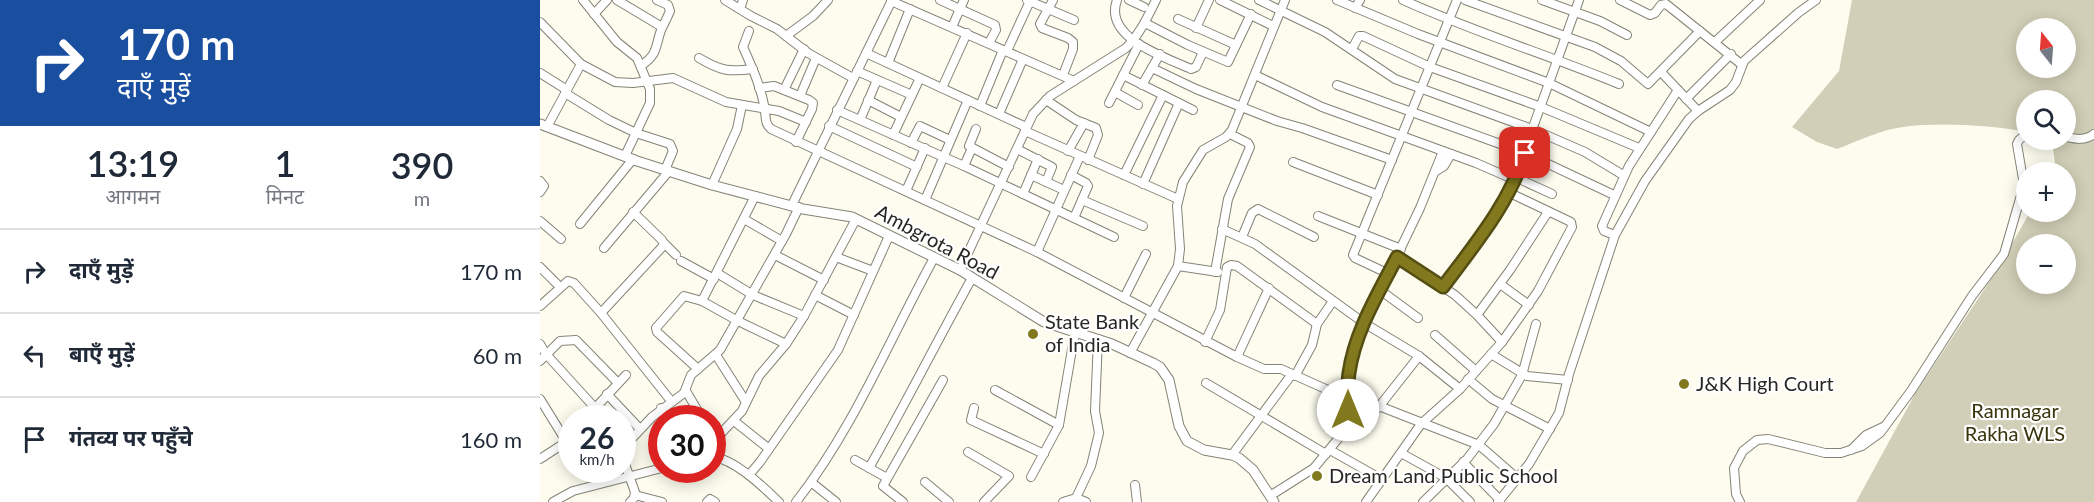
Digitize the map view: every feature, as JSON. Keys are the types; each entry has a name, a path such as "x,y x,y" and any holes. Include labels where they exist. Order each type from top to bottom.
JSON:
{"main road":[{"name":"Ambgrota Road","path":"543,126 712,185 856,219 960,270 1038,319 1098,339 1160,367 1169,380 1179,426 1187,441 1204,450 1232,455 1245,462 1272,499"}],"street":[{"path":"580,224 629,157 636,133 650,103 650,89 642,65 618,42 583,0"},
{"path":"594,14 607,0"},
{"path":"617,0 662,27"},
{"path":"642,65 653,55 670,9 666,4 657,0"},
{"path":"725,0 751,16 769,23 816,58 912,95"},
{"path":"740,9 743,0"},
{"path":"786,36 813,16 828,0"},
{"path":"940,0 995,25 996,30 989,44"},
{"path":"952,27 964,0"},
{"path":"1053,0 1040,21 1041,27 1068,38 1073,45 1063,75"},
{"path":"1117,0 1115,14 1117,25 1136,42 1191,69 1196,67 1203,52"},
{"path":"1129,0 1144,7"},
{"path":"1109,103 1156,0"},
{"path":"1196,28 1209,0"},
{"path":"1220,0 1273,26"},
{"path":"1259,0 1325,32 1389,76 1532,129 1585,152 1623,176"},
{"path":"1130,352 1178,266 1180,249 1178,199 1188,172 1203,150 1230,134 1285,0"},
{"path":"1337,0 1440,43 1549,83 1651,132"},
{"path":"1355,8 1360,0"},
{"path":"1403,0 1449,21 1558,59 1619,84"},
{"path":"1389,274 1354,257 1457,0"},
{"path":"1465,0 1566,35 1614,57 1647,84 1700,31"},
{"path":"1542,0 1607,24 1627,35"},
{"path":"1443,287 1510,193 1579,0"},
{"path":"1620,0 1650,15 1655,13 1660,5 1666,4 1741,64"},
{"path":"1715,42 1760,0"},
{"path":"1463,462 1499,501 1518,479 1562,405 1615,235 1646,181 1689,119 1730,90 1736,82 1741,64 1779,29 1816,0"},
{"path":"665,405 686,391 691,375 716,355 753,295 782,241 817,150 891,1 1074,81"},
{"path":"980,106 1028,1 1074,20"},
{"path":"888,63 910,9"},
{"path":"1145,22 1227,62 1251,14"},
{"path":"1178,18 1236,45"},
{"path":"540,22 581,64 615,82 633,83 673,78 717,99 779,111 806,122"},
{"path":"749,31 743,47 753,69 768,126 796,142 1036,252 1236,357 1264,369 1281,369 1348,397 1479,445 1518,479"},
{"path":"942,88 967,33"},
{"path":"1352,49 1359,36 1363,36 1430,67 1541,106 1639,148"},
{"path":"960,270 1033,114 1046,100 1136,42"},
{"path":"784,90 804,50"},
{"path":"866,53 999,114 1068,151 1178,199"},
{"path":"1142,85 1160,54"},
{"path":"1686,99 1731,54"},
{"path":"699,58 716,69 725,71 753,69"},
{"path":"800,96 816,58"},
{"path":"999,114 1023,59"},
{"path":"543,126 566,92 581,64"},
{"path":"1152,68 1196,89 1277,121 1392,160"},
{"path":"1661,72 1698,111"},
{"path":"540,73 602,116 636,133 672,146 673,151 667,170 604,248"},
{"path":"1123,75 1193,110"},
{"path":"1255,75 1322,107 1402,135 1506,176 1515,177 1552,194"},
{"path":"893,135 920,78"},
{"path":"860,120 877,80"},
{"path":"759,88 770,85 813,103 796,142"},
{"path":"1337,86 1525,153 1614,195"},
{"path":"1615,235 1602,228 1614,195 1639,148 1678,90"},
{"path":"1115,92 1138,105"},
{"path":"1124,175 1163,95"},
{"path":"868,100 901,117"},
{"path":"925,200 968,100"},
{"path":"1036,252 1071,175 1096,140 1098,131 1046,100"},
{"path":"1143,184 1179,103"},
{"path":"712,185 737,129 742,105"},
{"path":"837,110 925,148 1114,237"},
{"path":"1068,151 1084,123"},
{"path":"829,126 917,167"},
{"path":"911,142 920,126 950,141"},
{"path":"976,129 969,145 1009,167"},
{"path":"1215,272 1228,199 1250,147 1248,143 1230,134"},
{"path":"2076,138 2087,138 2094,134"},
{"path":"906,191 925,148"},
{"path":"964,166 972,148"},
{"path":"1017,148 1052,167 1046,182"},
{"path":"1740,502 1736,494 1734,468 1743,451 1757,440 1768,439 1825,453 1850,451 1866,435 1886,426 1972,296 2004,254 2024,185 2016,150"},
{"path":"1272,499 1306,474 1342,434 1346,423 1350,366 1364,323 1436,171 1447,153"},
{"path":"1023,194 1038,159"},
{"path":"1293,162 1378,195"},
{"path":"1031,175 1064,190"},
{"path":"1071,175 1088,186 1074,218"},
{"path":"540,181 544,186 540,192"},
{"path":"1366,502 1421,424 1460,389 1502,342 1538,291 1572,224 1510,193"},
{"path":"702,301 755,196"},
{"path":"1082,200 1143,226"},
{"path":"1242,237 1252,213 1258,209 1314,237"},
{"path":"633,212 679,258 753,295 804,316"},
{"path":"1477,315 1548,212"},
{"path":"1318,216 1401,249"},
{"path":"744,219 782,241"},
{"path":"726,428 742,411 759,376 786,344 804,316 856,219"},
{"path":"540,221 561,239"},
{"path":"1222,229 1260,248 1364,323 1419,356 1460,389"},
{"path":"749,475 838,350 889,236"},
{"path":"601,313 662,249 664,243"},
{"path":"1124,298 1146,254"},
{"path":"775,255 824,280"},
{"path":"837,256 873,271"},
{"path":"1397,257 1443,287 1477,315 1502,342"},
{"path":"796,502 840,441 904,312 934,258"},
{"path":"1205,342 1220,310 1227,267 1234,265 1317,324"},
{"path":"1178,266 1226,274"},
{"path":"540,267 560,287"},
{"path":"869,468 972,278"},
{"path":"540,306 565,282 571,281 601,313 671,401"},
{"path":"1500,284 1529,305"},
{"path":"1236,357 1269,288"},
{"path":"1380,290 1418,318"},
{"path":"815,295 854,315"},
{"path":"698,369 657,332 656,328 684,296 702,301 786,344"},
{"path":"1232,455 1293,375 1312,345 1317,324 1333,301"},
{"path":"1424,502 1479,445 1504,406 1522,375 1536,324"},
{"path":"1031,477 1059,424 1075,332"},
{"path":"1435,335 1476,370"},
{"path":"1076,498 1091,466 1099,433 1095,411 1098,339"},
{"path":"540,361 560,341 576,340 618,383"},
{"path":"540,344 546,354 592,405"},
{"path":"1491,354 1522,375 1568,380"},
{"path":"716,355 746,402"},
{"path":"1378,408 1419,356"},
{"path":"598,405 626,375"},
{"path":"1468,379 1504,406 1551,426"},
{"path":"897,500 883,488 886,478 943,380"},
{"path":"1206,383 1328,452 1383,480"},
{"path":"995,390 1059,424"},
{"path":"686,391 694,405"},
{"path":"607,394 640,429"},
{"path":"540,399 558,423"},
{"path":"974,408 971,420 1044,454"},
{"path":"636,433 648,421"},
{"path":"734,421 768,448"},
{"path":"540,459 558,446"},
{"path":"968,453 1009,476 984,502"},
{"path":"1401,453 1446,478 1470,502"},
{"path":"855,460 886,478"},
{"path":"726,462 749,475 779,502"},
{"path":"811,482 836,502"},
{"path":"925,482 949,502"},
{"path":"553,502 573,492 605,483"},
{"path":"631,483 633,499 662,502"},
{"path":"1135,485 1137,502"},
{"path":"1063,502 1076,498 1086,502"},
{"path":"707,502 710,500 715,502"}],"green space":[{"name":"Ramnagar Rakha WLS","path":"1852,0 2094,0 2094,502 1856,502 1915,394 1997,270 2016,237 2016,294 2076,294 2076,234 2017,234 2024,222 2076,222 2076,162 2055,162 2053,150 2076,150 2076,90 2016,90 2016,131 1964,125 1917,125 1869,136 1837,149 1817,142 1792,127 1839,71"}],"place":[{"name":"State Bank of India","path":"1033,334"},
{"name":"J&K High Court","path":"1684,384"},
{"name":"Dream Land Public School","path":"1317,476"}],"route":[{"path":"1348,410 1348,375 1355,346 1376,297 1397,257 1443,287 1510,193 1525,153"}]}
